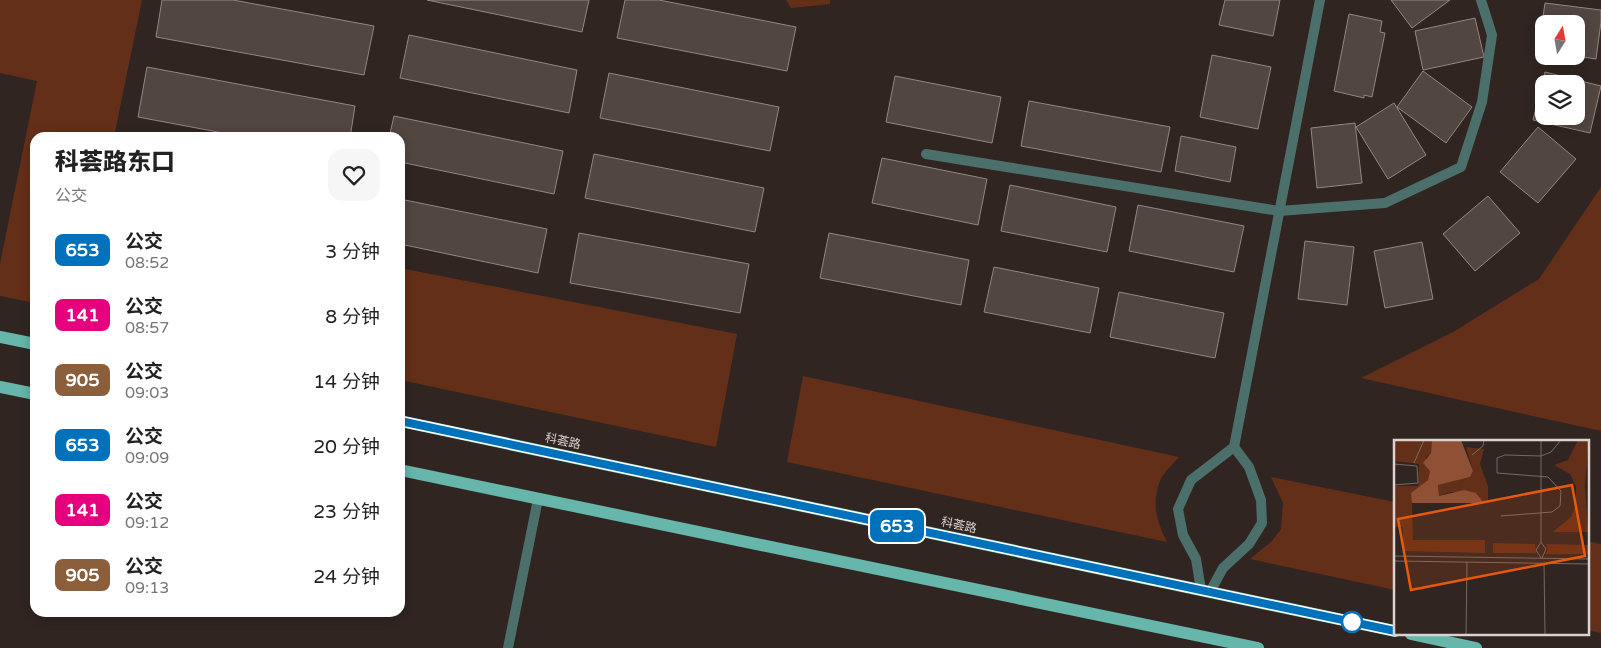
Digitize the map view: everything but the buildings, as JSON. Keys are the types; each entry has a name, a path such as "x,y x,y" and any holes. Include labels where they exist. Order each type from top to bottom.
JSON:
{"main road":[{"path":"0,337 30,343"},
{"path":"0,387 30,393"},
{"name":"科荟路","path":"405,422 1394,631"},
{"path":"405,471 1219,644 1258,648"},
{"path":"1420,636 1476,648"}],"street":[{"path":"1205,591 1196,559 1183,535 1178,509 1192,480 1234,446 1320,0"},
{"path":"926,154 1279,211 1385,203 1460,167 1482,102 1492,35 1481,0"},
{"path":"1205,591 1222,568 1249,544 1262,523 1261,500 1249,467 1234,446"},
{"path":"508,648 538,499"}],"shaded area":[{"path":"0,0 142,0 115,132 30,132 30,302 0,296 0,264 37,81 0,73"},
{"path":"786,0 830,0 830,4 791,8"},
{"path":"1601,187 1601,431 1361,378 1453,332 1539,279"},
{"path":"405,269 737,334 716,447 405,381"},
{"path":"803,376 1179,457 1161,478 1157,490 1156,513 1167,542 787,462"},
{"path":"1271,477 1394,502 1394,590 1250,559 1272,541 1281,529 1283,503"},
{"path":"1588,541 1601,544 1601,633 1588,630"}],"bus line":[{"name":"653","path":"405,422 1394,631"}]}
